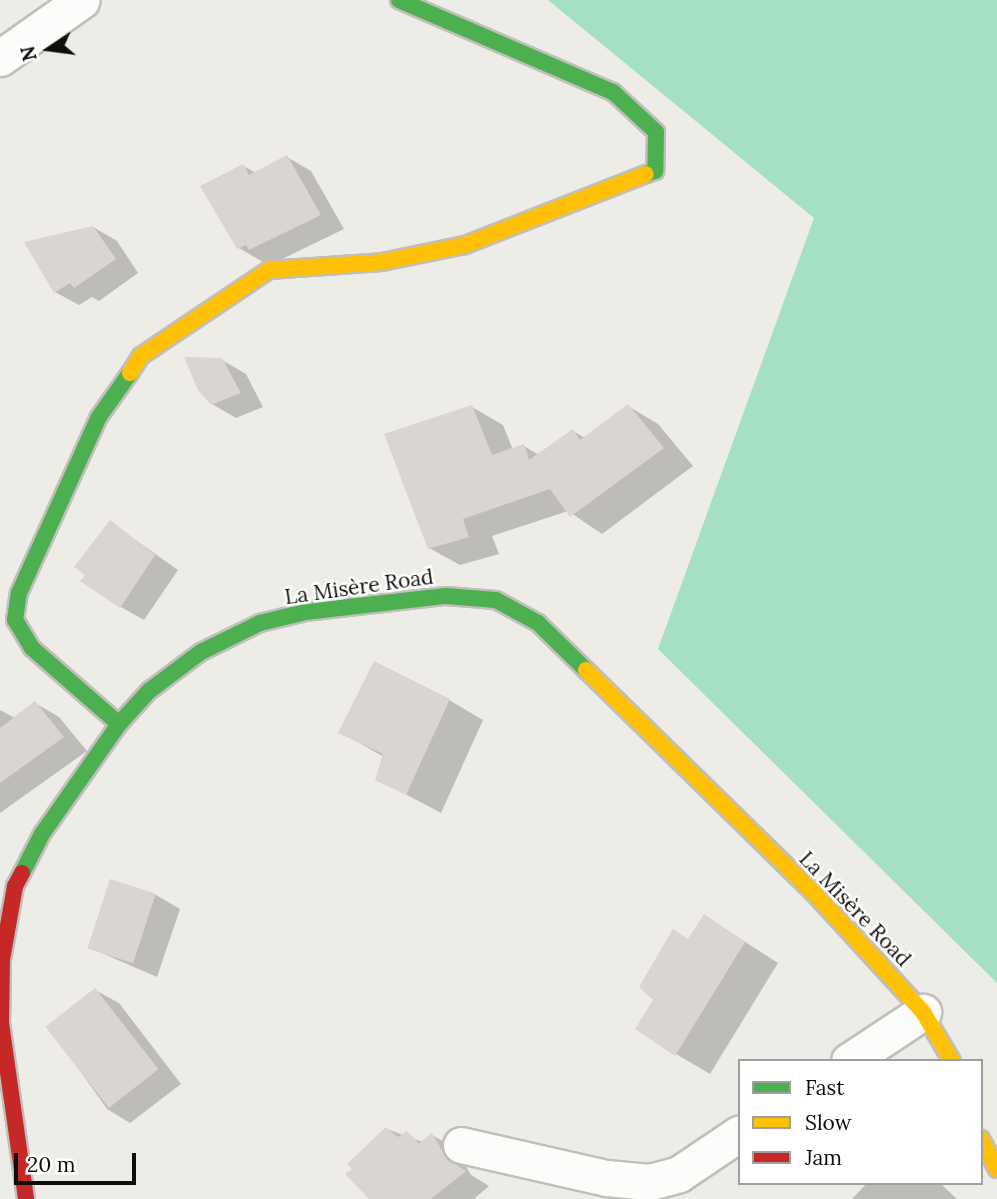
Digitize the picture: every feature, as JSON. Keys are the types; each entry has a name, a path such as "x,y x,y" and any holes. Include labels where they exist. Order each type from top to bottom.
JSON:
{"main road":[{"path":"119,724 32,648 15,620 19,593 99,417 141,356 269,270 382,262 465,245 655,172 656,132 612,92 399,0"},
{"name":"La Misère Road","path":"26,1199 7,1122 1,1011 2,960 15,886 42,834 119,724 149,691 201,652 260,623 388,601 446,596 496,600 538,623 813,892 923,1012 952,1059"},
{"path":"983,1143 997,1169"}],"street":[{"path":"0,58 82,0"},
{"path":"852,1059 923,1012"},
{"path":"461,1145 606,1178 650,1182 679,1174 738,1134"}],"green space":[{"path":"548,0 997,0 997,983 658,649 814,218"}],"building":[{"path":"287,155 321,215 249,250 246,245 237,249 200,186 243,164 249,175"},
{"path":"93,226 116,259 74,288 70,283 54,293 24,242"},
{"path":"184,357 222,358 241,393 211,405 198,390"},
{"path":"628,404 664,448 570,517 550,489 463,519 469,537 428,549 384,434 472,405 492,455 524,444 529,460 573,429 580,440"},
{"path":"110,520 155,555 120,608 80,581 85,575 74,567"},
{"path":"374,661 450,699 406,795 375,780 383,754 338,733"},
{"path":"35,701 64,737 0,783 0,728"},
{"path":"110,879 156,894 133,963 87,948"},
{"path":"704,914 745,942 675,1056 635,1029 653,1000 639,987 673,929 688,939"},
{"path":"95,988 158,1069 109,1108 45,1027"},
{"path":"386,1127 398,1137 407,1131 419,1143 432,1133 447,1159 466,1171 431,1199 369,1199 345,1174 352,1169 347,1164"}],"traffic: fast":[{"path":"399,0 613,92 656,132 655,171 646,174"},
{"path":"119,724 32,648 15,620 19,593 99,417 130,373"},
{"path":"22,873 42,834 119,724 149,691 201,652 260,623 305,612 446,596 496,600 538,623 586,670"}],"traffic: slow":[{"path":"130,373 141,356 269,270 382,262 465,245 646,174"},
{"path":"586,670 813,892 923,1012 951,1059"},
{"path":"983,1143 997,1169"}],"traffic: jam":[{"path":"22,873 15,886 2,960 1,1023 26,1199"}]}
